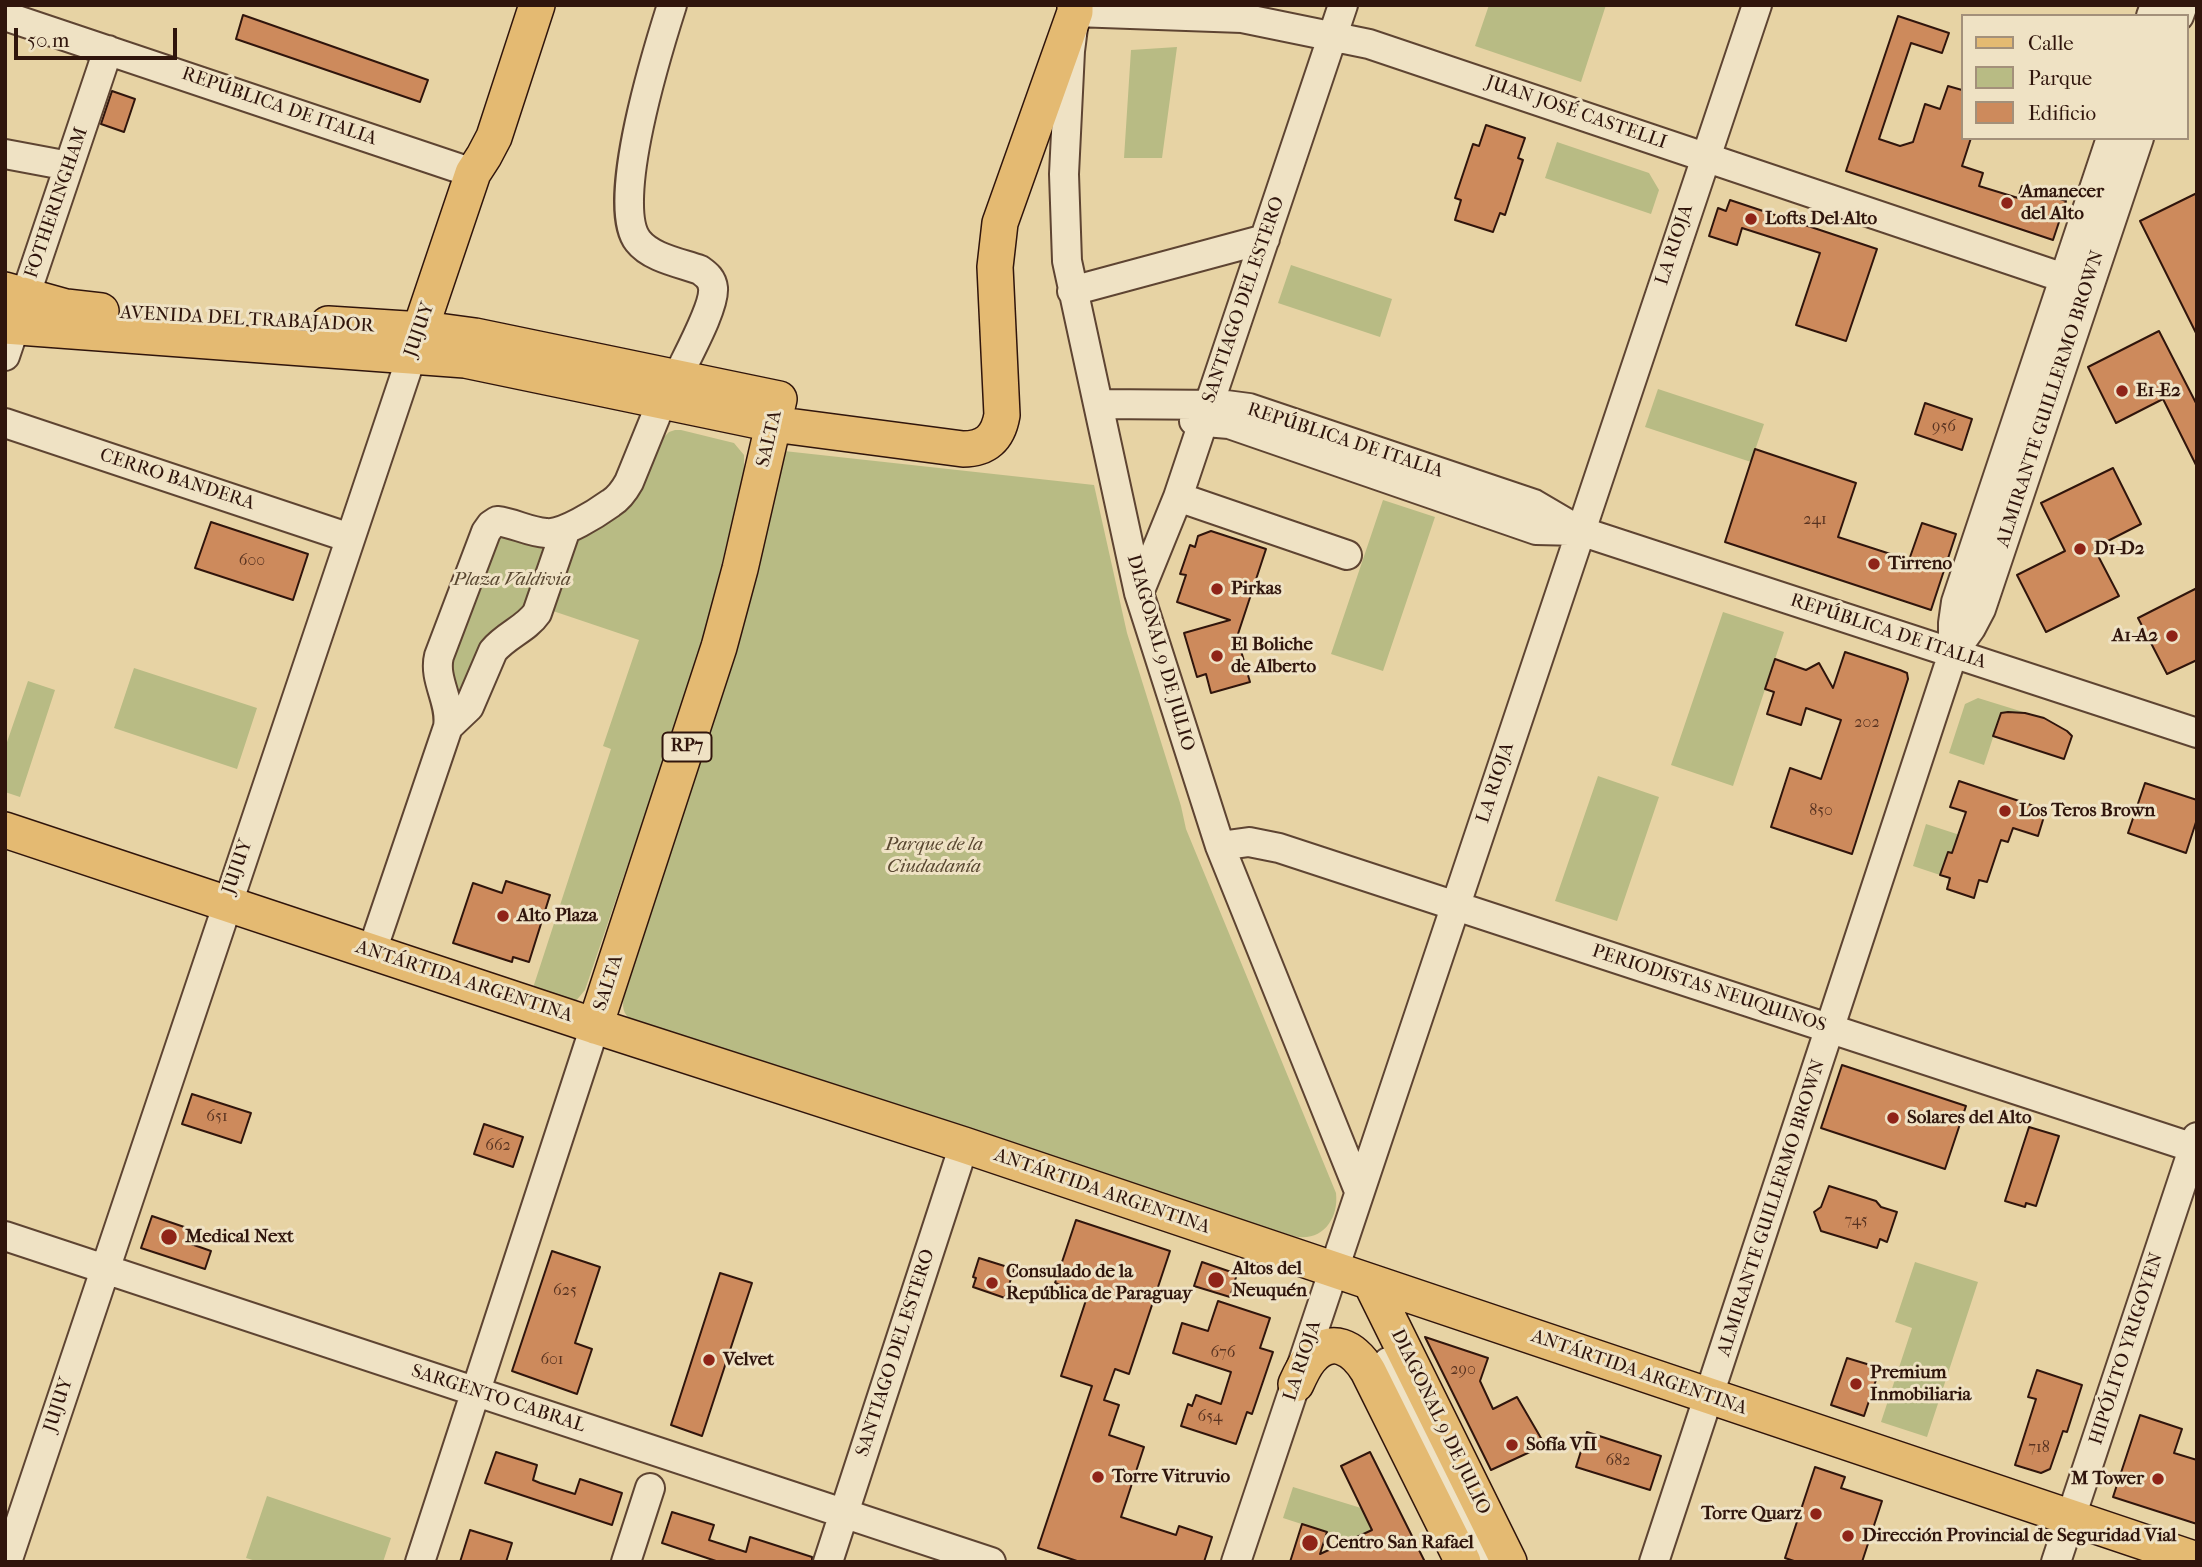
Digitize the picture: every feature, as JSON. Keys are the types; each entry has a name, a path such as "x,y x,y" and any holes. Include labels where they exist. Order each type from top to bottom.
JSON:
{"main road":[{"name":"JUJUY","path":"473,173 468,155 469,144 513,5"},
{"name":"JUJUY","path":"416,342 473,173 494,137 537,5"},
{"name":"AVENIDA DEL TRABAJADOR","path":"10,316 66,307 416,342 495,365 669,389 963,449 981,447 990,442 996,433 1002,415 995,267 1000,223 1075,8"},
{"name":"SALTA","path":"595,1026 719,647 740,569 776,411"},
{"name":"ANTÁRTIDA ARGENTINA","path":"5,830 964,1145 2197,1560"},
{"name":"DIAGONAL 9 DE JULIO","path":"1371,1283 1387,1362 1463,1562"},
{"name":"DIAGONAL 9 DE JULIO","path":"1296,1384 1308,1361 1321,1350 1330,1347 1345,1348 1387,1362 1509,1562"}],"street":[{"path":"372,951 447,727 448,707 436,667 439,656 491,525 497,521 554,533 611,503 623,493 712,298 713,287 709,276 645,248 636,239 630,224 628,204 635,150 671,5"},
{"name":"SANTIAGO DEL ESTERO","path":"1139,593 1178,497 1343,5"},
{"name":"LA RIOJA","path":"1236,1562 1757,5"},
{"name":"JUAN JOSÉ CASTELLI","path":"1075,8 1242,18 1389,49 2064,278"},
{"name":"DIAGONAL 9 DE JULIO","path":"1075,8 1070,51 1064,183 1065,243 1072,291 1139,593 1220,846 1359,1191"},
{"name":"REPÚBLICA DE ITALIA","path":"5,16 473,173"},
{"name":"FOTHERINGHAM","path":"10,316 69,166 108,50"},
{"name":"ALMIRANTE GUILLERMO BROWN","path":"1654,1562 1953,653 1956,602 2110,140"},
{"name":"ALMIRANTE GUILLERMO BROWN","path":"1953,653 1972,628 1981,609 2137,140"},
{"path":"5,154 69,166"},
{"path":"1072,291 1265,239"},
{"name":"JUJUY","path":"7,1562 416,342"},
{"name":"REPÚBLICA DE ITALIA","path":"1100,411 1207,413 1249,408 1534,504 1580,531 2197,733"},
{"name":"CERRO BANDERA","path":"5,423 350,538"},
{"path":"1178,497 1347,555"},
{"path":"447,727 469,707 499,643 531,621 537,612 566,529"},
{"name":"PERIODISTAS NEUQUINOS","path":"1220,846 1249,842 1266,844 2196,1145"},
{"name":"SALTA","path":"420,1562 595,1026"},
{"name":"SANTIAGO DEL ESTERO","path":"828,1562 964,1145"},
{"name":"HIPÓLITO YRIGOYEN","path":"2056,1562 2196,1145"},
{"name":"SARGENTO CABRAL","path":"5,1236 991,1562"},
{"path":"1387,1362 1487,1562"},
{"path":"626,1562 650,1488"}],"green space":[{"path":"1489,5 1606,5 1581,82 1475,46"},
{"path":"1177,47 1162,158 1124,158 1131,50"},
{"path":"1557,142 1649,173 1659,190 1651,214 1545,178"},
{"path":"1291,265 1392,299 1380,337 1278,303"},
{"path":"1658,389 1764,424 1751,462 1645,427"},
{"path":"675,430 734,443 744,455 744,472 706,628 585,990 575,1002 531,994 611,749 603,746 639,640 553,611 578,539 584,531 633,502 646,480 664,437"},
{"name":"Parque de la Ciudadanía","path":"784,451 1094,485 1127,633 1186,829 1336,1193 1331,1220 1320,1233 1293,1236 636,1023 627,1016 623,1006 624,997 721,696"},
{"path":"1383,500 1435,517 1383,671 1331,654"},
{"name":"Plaza Valdivia","path":"497,532 551,545 538,599 455,703 451,662"},
{"path":"1723,612 1784,632 1733,786 1671,765"},
{"path":"134,668 257,708 237,769 114,728"},
{"path":"28,681 55,690 20,797 5,792 5,748"},
{"path":"1978,698 2033,715 2001,713 1984,765 1949,753 1965,704"},
{"path":"1598,776 1659,797 1617,921 1555,901"},
{"path":"1926,824 1966,837 1952,853 1947,852 1940,875 1913,866"},
{"path":"1915,1262 1978,1282 1927,1437 1881,1422 1912,1328 1895,1322"},
{"path":"1293,1487 1361,1508 1372,1530 1351,1540 1283,1518"},
{"path":"267,1496 391,1538 383,1562 259,1562 246,1558"}],"building":[{"path":"243,15 428,80 420,102 236,39"},
{"path":"1898,16 1949,33 1942,53 1911,43 1879,139 1900,146 1913,142 1925,104 1940,109 1948,86 1960,89 1960,140 1970,140 1962,166 1983,173 1979,186 2018,198 2022,186 2066,201 2053,240 1846,171"},
{"path":"112,91 135,99 124,132 101,124"},
{"path":"1486,125 1525,138 1518,158 1523,160 1505,215 1500,213 1493,232 1455,220 1461,200 1455,198 1473,144 1479,146"},
{"path":"2197,193 2197,335 2140,221"},
{"path":"1730,200 1877,249 1846,341 1796,325 1820,253 1742,228 1737,245 1709,236 1718,208 1726,211"},
{"name":"E1-E2","path":"2159,331 2197,405 2197,467 2163,399 2116,423 2088,367"},
{"path":"1925,403 1972,419 1962,450 1915,434"},
{"path":"1755,449 1856,483 1838,537 1909,560 1922,523 1956,534 1931,610 1725,542"},
{"name":"D1-D2","path":"2113,468 2141,524 2094,548 2119,596 2046,632 2017,575 2065,551 2041,503"},
{"path":"211,522 308,554 293,600 195,568"},
{"name":"Pirkas","path":"1211,531 1266,549 1237,637 1250,682 1211,693 1206,674 1197,677 1184,633 1230,620 1177,602 1186,575 1180,574 1190,545 1195,547 1198,536"},
{"name":"A1-A2","path":"2197,588 2197,660 2167,674 2138,618"},
{"path":"1845,652 1907,673 1908,679 1852,854 1771,827 1790,768 1821,779 1841,720 1806,708 1801,725 1767,714 1774,692 1765,689 1775,659 1806,670 1819,663 1833,688"},
{"path":"2001,713 2044,718 2067,731 2072,736 2064,759 1993,736"},
{"path":"1959,781 2046,810 2038,836 2013,828 2008,842 2001,840 1987,882 1979,880 1974,898 1947,889 1950,878 1940,875 1948,852 1952,853 1966,812 1950,807"},
{"path":"2145,783 2197,800 2197,819 2186,853 2128,833"},
{"name":"Alto Plaza","path":"506,881 550,895 529,962 513,957 512,962 453,943 473,883 502,893"},
{"name":"Solares del Alto","path":"1842,1065 1966,1106 1945,1169 1821,1128"},
{"path":"192,1094 251,1113 241,1143 182,1124"},
{"path":"484,1124 523,1137 513,1167 474,1154"},
{"path":"2029,1127 2059,1136 2036,1206 2026,1203 2025,1207 2005,1201"},
{"path":"1829,1186 1876,1201 1881,1207 1897,1212 1887,1242 1880,1239 1877,1248 1821,1231 1814,1212 1821,1207"},
{"name":"Medical Next","path":"152,1216 196,1231 191,1244 211,1251 205,1269 141,1248"},
{"path":"1076,1220 1170,1251 1129,1374 1115,1369 1104,1400 1119,1405 1109,1435 1144,1447 1121,1517 1176,1535 1179,1526 1212,1537 1204,1562 1080,1562 1038,1548 1092,1386 1061,1376 1088,1294 1055,1283"},
{"path":"552,1251 600,1267 575,1343 592,1349 577,1394 512,1371"},
{"name":"Consulado de la República de Paraguay","path":"979,1258 1014,1269 1005,1298 973,1287"},
{"name":"Altos del Neuquén","path":"1202,1262 1237,1274 1230,1297 1194,1286"},
{"name":"Velvet","path":"720,1273 752,1283 702,1436 671,1425"},
{"path":"1218,1301 1270,1318 1260,1348 1273,1352 1252,1414 1247,1412 1236,1444 1181,1426 1188,1404 1192,1406 1196,1395 1221,1404 1231,1372 1173,1353 1182,1323 1208,1331"},
{"path":"1425,1337 1488,1358 1480,1381 1493,1409 1517,1397 1545,1445 1491,1470"},
{"name":"Premium Inmobiliaria","path":"1847,1358 1880,1368 1864,1416 1831,1405"},
{"path":"2037,1370 2082,1385 2067,1432 2063,1431 2050,1469 2041,1473 2015,1465 2036,1399 2028,1397"},
{"name":"M Tower","path":"2140,1415 2182,1429 2174,1453 2197,1460 2197,1524 2113,1497"},
{"path":"1587,1432 1661,1456 1650,1490 1576,1467"},
{"path":"496,1452 537,1465 533,1480 540,1483 575,1494 580,1479 622,1493 612,1525 485,1483"},
{"path":"1370,1452 1425,1562 1290,1562 1302,1524 1327,1532 1320,1554 1372,1530 1341,1466"},
{"path":"1815,1467 1845,1477 1841,1488 1882,1501 1862,1562 1797,1562 1785,1558"},
{"path":"672,1512 714,1525 709,1540 746,1552 750,1537 812,1557 812,1562 719,1562 662,1543"},
{"path":"470,1530 512,1543 506,1562 460,1562"}],"place":[{"name":"Amanecer del Alto","path":"2007,203"},
{"name":"Lofts Del Alto","path":"1751,219"},
{"name":"E1-E2","path":"2122,391"},
{"name":"D1-D2","path":"2080,549"},
{"name":"Tirreno","path":"1874,564"},
{"name":"Pirkas","path":"1217,589"},
{"name":"A1-A2","path":"2172,636"},
{"name":"El Boliche de Alberto","path":"1217,656"},
{"name":"Los Teros Brown","path":"2005,811"},
{"name":"Alto Plaza","path":"503,916"},
{"name":"Solares del Alto","path":"1893,1118"},
{"name":"Medical Next","path":"169,1237"},
{"name":"Altos del Neuquén","path":"1216,1280"},
{"name":"Consulado de la República de Paraguay","path":"992,1283"},
{"name":"Velvet","path":"709,1360"},
{"name":"Premium Inmobiliaria","path":"1856,1384"},
{"name":"Sofía VII","path":"1512,1445"},
{"name":"Torre Vitruvio","path":"1098,1477"},
{"name":"M Tower","path":"2158,1479"},
{"name":"Torre Quarz","path":"1816,1514"},
{"name":"Dirección Provincial de Seguridad Vial","path":"1848,1536"},
{"name":"Centro San Rafael","path":"1310,1543"}]}
